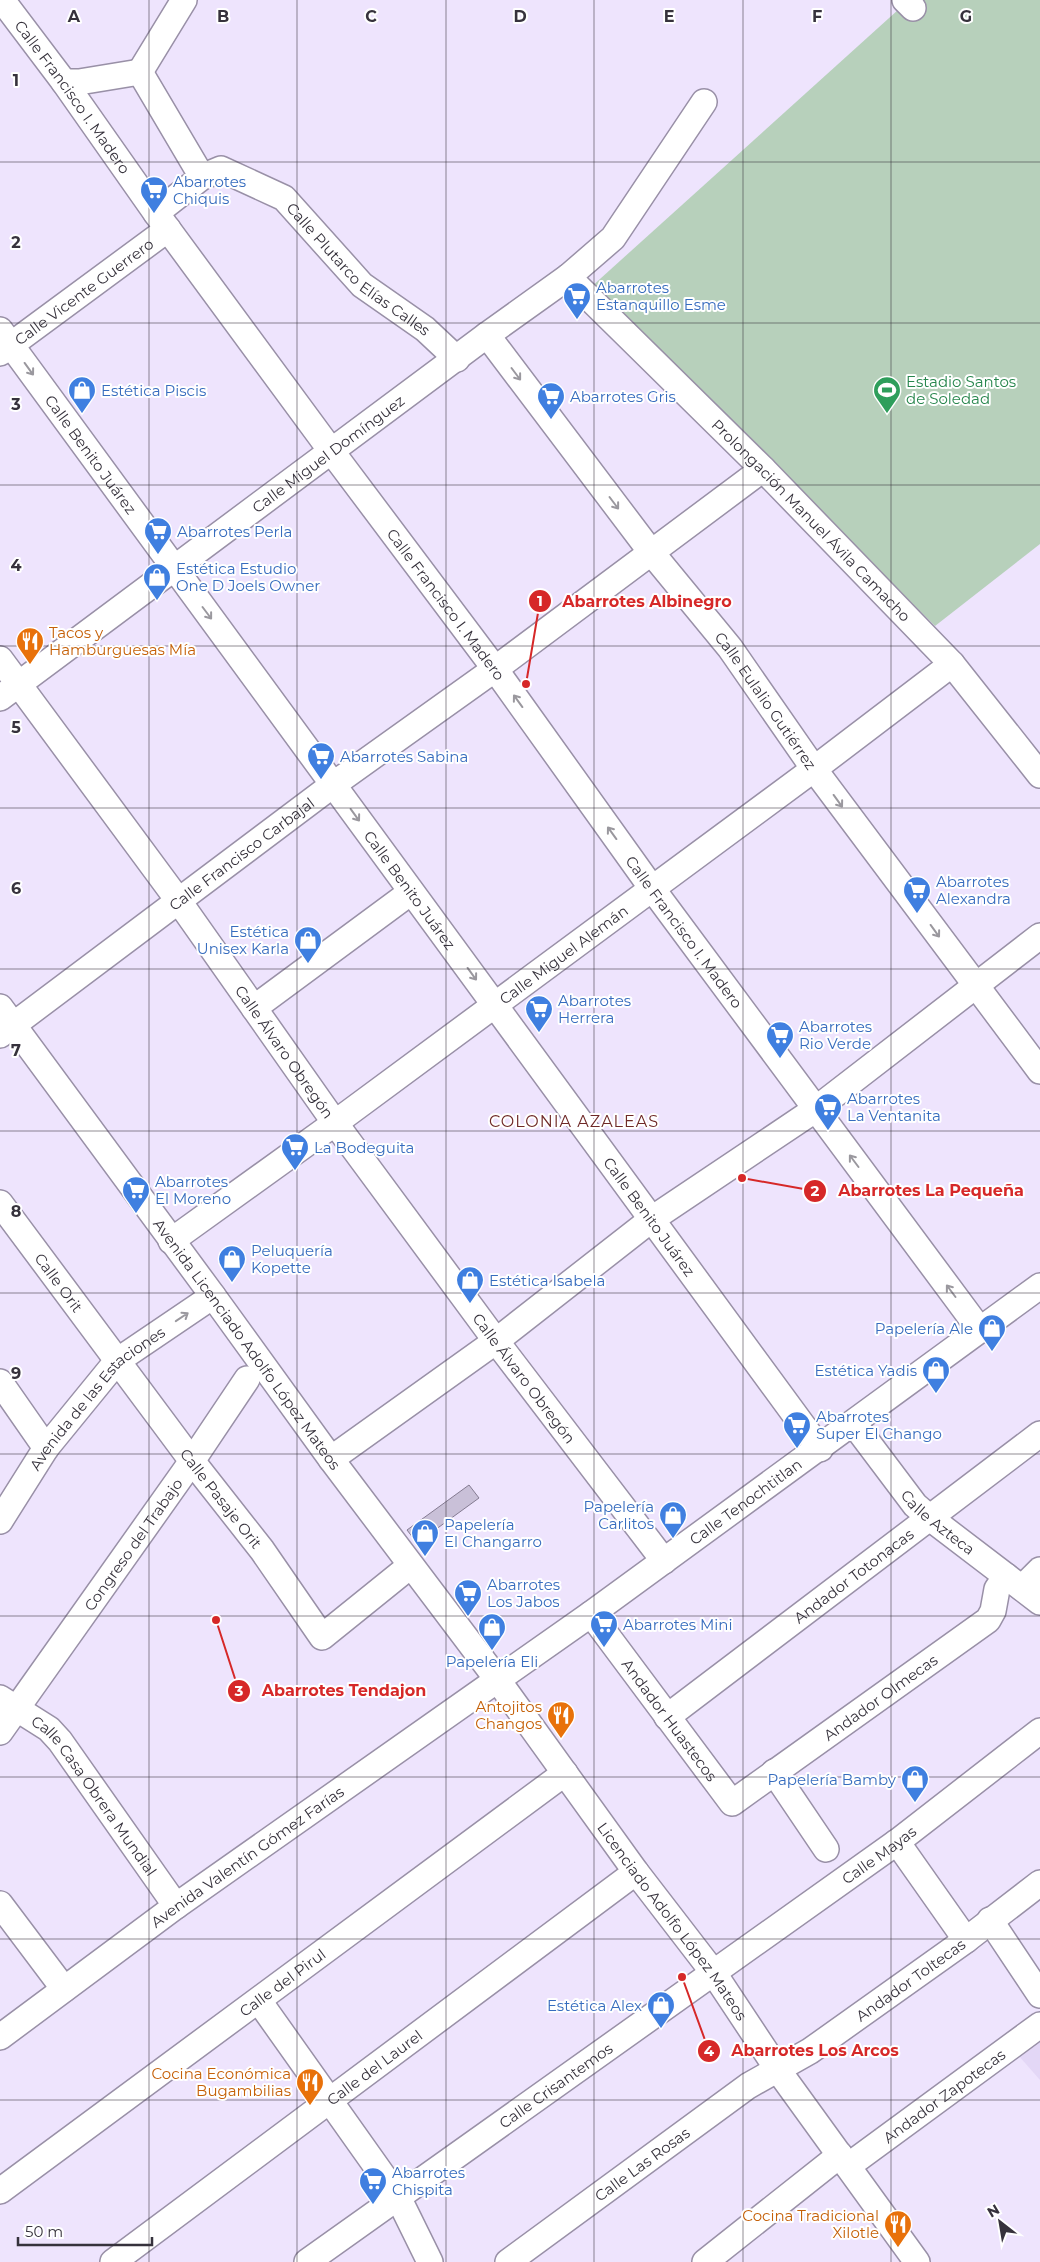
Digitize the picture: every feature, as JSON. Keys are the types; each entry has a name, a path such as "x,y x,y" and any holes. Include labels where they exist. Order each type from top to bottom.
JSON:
{"street":[{"path":"64,82 79,82 140,72 184,0"},
{"name":"Calle Francisco I. Madero","path":"9,7 162,221 495,669 652,887 980,1330"},
{"path":"140,72 202,177"},
{"name":"Calle Miguel Domínguez","path":"9,691 568,276 613,238 704,102"},
{"name":"Calle Plutarco Elías Calles","path":"162,221 202,177 221,168 284,198 362,285 425,329 457,359"},
{"name":"Calle Vicente Guerrero","path":"4,342 162,221"},
{"name":"Prolongación Manuel Ávila Camacho","path":"568,276 763,469 952,664 1040,776"},
{"name":"Calle Eulalio Gutiérrez","path":"487,335 651,552 730,648 814,769 1040,1071"},
{"name":"Calle Benito Juárez","path":"4,342 334,784 411,892 820,1449"},
{"name":"Calle Francisco Carbajal","path":"4,1023 178,900 334,784 495,669 763,469"},
{"name":"Calle Álvaro Obregón","path":"0,659 9,691 178,900 335,1123 496,1341 664,1561"},
{"name":"Calle Miguel Alemán","path":"171,1241 335,1123 814,769 952,664"},
{"path":"254,1008 411,892"},
{"path":"331,1459 496,1341 652,1219 816,1109 974,985 1040,936"},
{"name":"Avenida Licenciado Adolfo López Mateos","path":"4,1023 214,1296 410,1566 497,1679"},
{"name":"Calle Orit","path":"0,1203 117,1362"},
{"name":"Calle Tenochtitlan","path":"497,1679 591,1614 820,1449 1040,1286"},
{"name":"Avenida de las Estaciones","path":"0,1521 46,1448 117,1362 214,1296"},
{"name":"Calle Pasaje Orit","path":"117,1362 262,1550 322,1637 410,1566"},
{"name":"Congreso del Trabajo","path":"0,1732 9,1704 192,1461 246,1379"},
{"path":"0,1382 46,1448"},
{"name":"Calle Azteca","path":"854,1424 915,1505 1023,1588"},
{"name":"Andador Totonacas","path":"668,1718 1040,1434"},
{"name":"Andador Olmecas","path":"732,1803 988,1620 993,1611 997,1589 1023,1588 1040,1570"},
{"name":"Andador Huastecos","path":"591,1614 732,1803"},
{"name":"Licenciado Adolfo López Mateos","path":"497,1679 636,1872 713,1972 778,2070 844,2161 909,2259"},
{"name":"Avenida Valentín Gómez Farías","path":"0,2037 176,1906 497,1679"},
{"name":"Calle Casa Obrera Mundial","path":"9,1704 49,1729 60,1741 176,1906"},
{"name":"Calle Mayas","path":"713,1972 897,1842 1040,1731"},
{"path":"774,1772 826,1849"},
{"name":"Calle del Pirul","path":"0,2191 565,1773"},
{"path":"897,1842 966,1940"},
{"name":"Calle del Laurel","path":"113,2262 636,1872"},
{"name":"Andador Toltecas","path":"778,2070 810,2051 966,1940 1040,1883"},
{"path":"0,1904 64,1989"},
{"path":"990,1920 1040,1995"},
{"name":"Calle Crisantemos","path":"307,2262 713,1972"},
{"path":"259,2001 398,2197 430,2262"},
{"name":"Andador Zapotecas","path":"705,2262 844,2161 1040,2025"},
{"name":"Calle Las Rosas","path":"508,2262 748,2086 778,2070"}],"shaded area":[{"path":"1040,2038 1040,2080 1018,2055"}],"green space":[{"name":"Estadio Santos de Soledad","path":"909,0 1040,0 1040,544 935,626 590,288"}],"building":[{"path":"469,1485 479,1498 417,1543 407,1530"}],"place":[{"name":"Abarrotes Chiquis","path":"154,214"},
{"name":"Abarrotes Estanquillo Esme","path":"577,320"},
{"name":"Estética Piscis","path":"82,414"},
{"name":"Estadio Santos de Soledad","path":"887,414"},
{"name":"Abarrotes Gris","path":"551,420"},
{"name":"Abarrotes Perla","path":"158,555"},
{"name":"Estética Estudio One D Joels Owner","path":"157,601"},
{"name":"Tacos y Hamburguesas Mía","path":"30,665"},
{"name":"Abarrotes Albinegro","path":"526,684"},
{"name":"Abarrotes Sabina","path":"321,780"},
{"name":"Abarrotes Alexandra","path":"917,914"},
{"name":"Estética Unisex Karla","path":"308,964"},
{"name":"Abarrotes Herrera","path":"539,1033"},
{"name":"Abarrotes Rio Verde","path":"780,1059"},
{"name":"Abarrotes La Ventanita","path":"828,1131"},
{"name":"La Bodeguita","path":"295,1171"},
{"name":"Abarrotes La Pequeña","path":"742,1178"},
{"name":"Abarrotes El Moreno","path":"136,1214"},
{"name":"Peluquería Kopette","path":"232,1283"},
{"name":"Estética Isabela","path":"470,1304"},
{"name":"Papelería Ale","path":"992,1352"},
{"name":"Estética Yadis","path":"936,1394"},
{"name":"Abarrotes Super El Chango","path":"797,1449"},
{"name":"Papelería Carlitos","path":"673,1539"},
{"name":"Papelería El Changarro","path":"425,1557"},
{"name":"Abarrotes Los Jabos","path":"468,1617"},
{"name":"Abarrotes Tendajon","path":"216,1620"},
{"name":"Abarrotes Mini","path":"604,1648"},
{"name":"Papelería Eli","path":"492,1651"},
{"name":"Antojitos Changos","path":"561,1739"},
{"name":"Papelería Bamby","path":"915,1803"},
{"name":"Abarrotes Los Arcos","path":"682,1977"},
{"name":"Estética Alex","path":"661,2029"},
{"name":"Cocina Económica Bugambilias","path":"310,2106"},
{"name":"Abarrotes Chispita","path":"373,2205"},
{"name":"Cocina Tradicional Xilotle","path":"898,2248"}],"district":[{"name":"COLONIA AZALEAS","path":"574,1121"}]}
